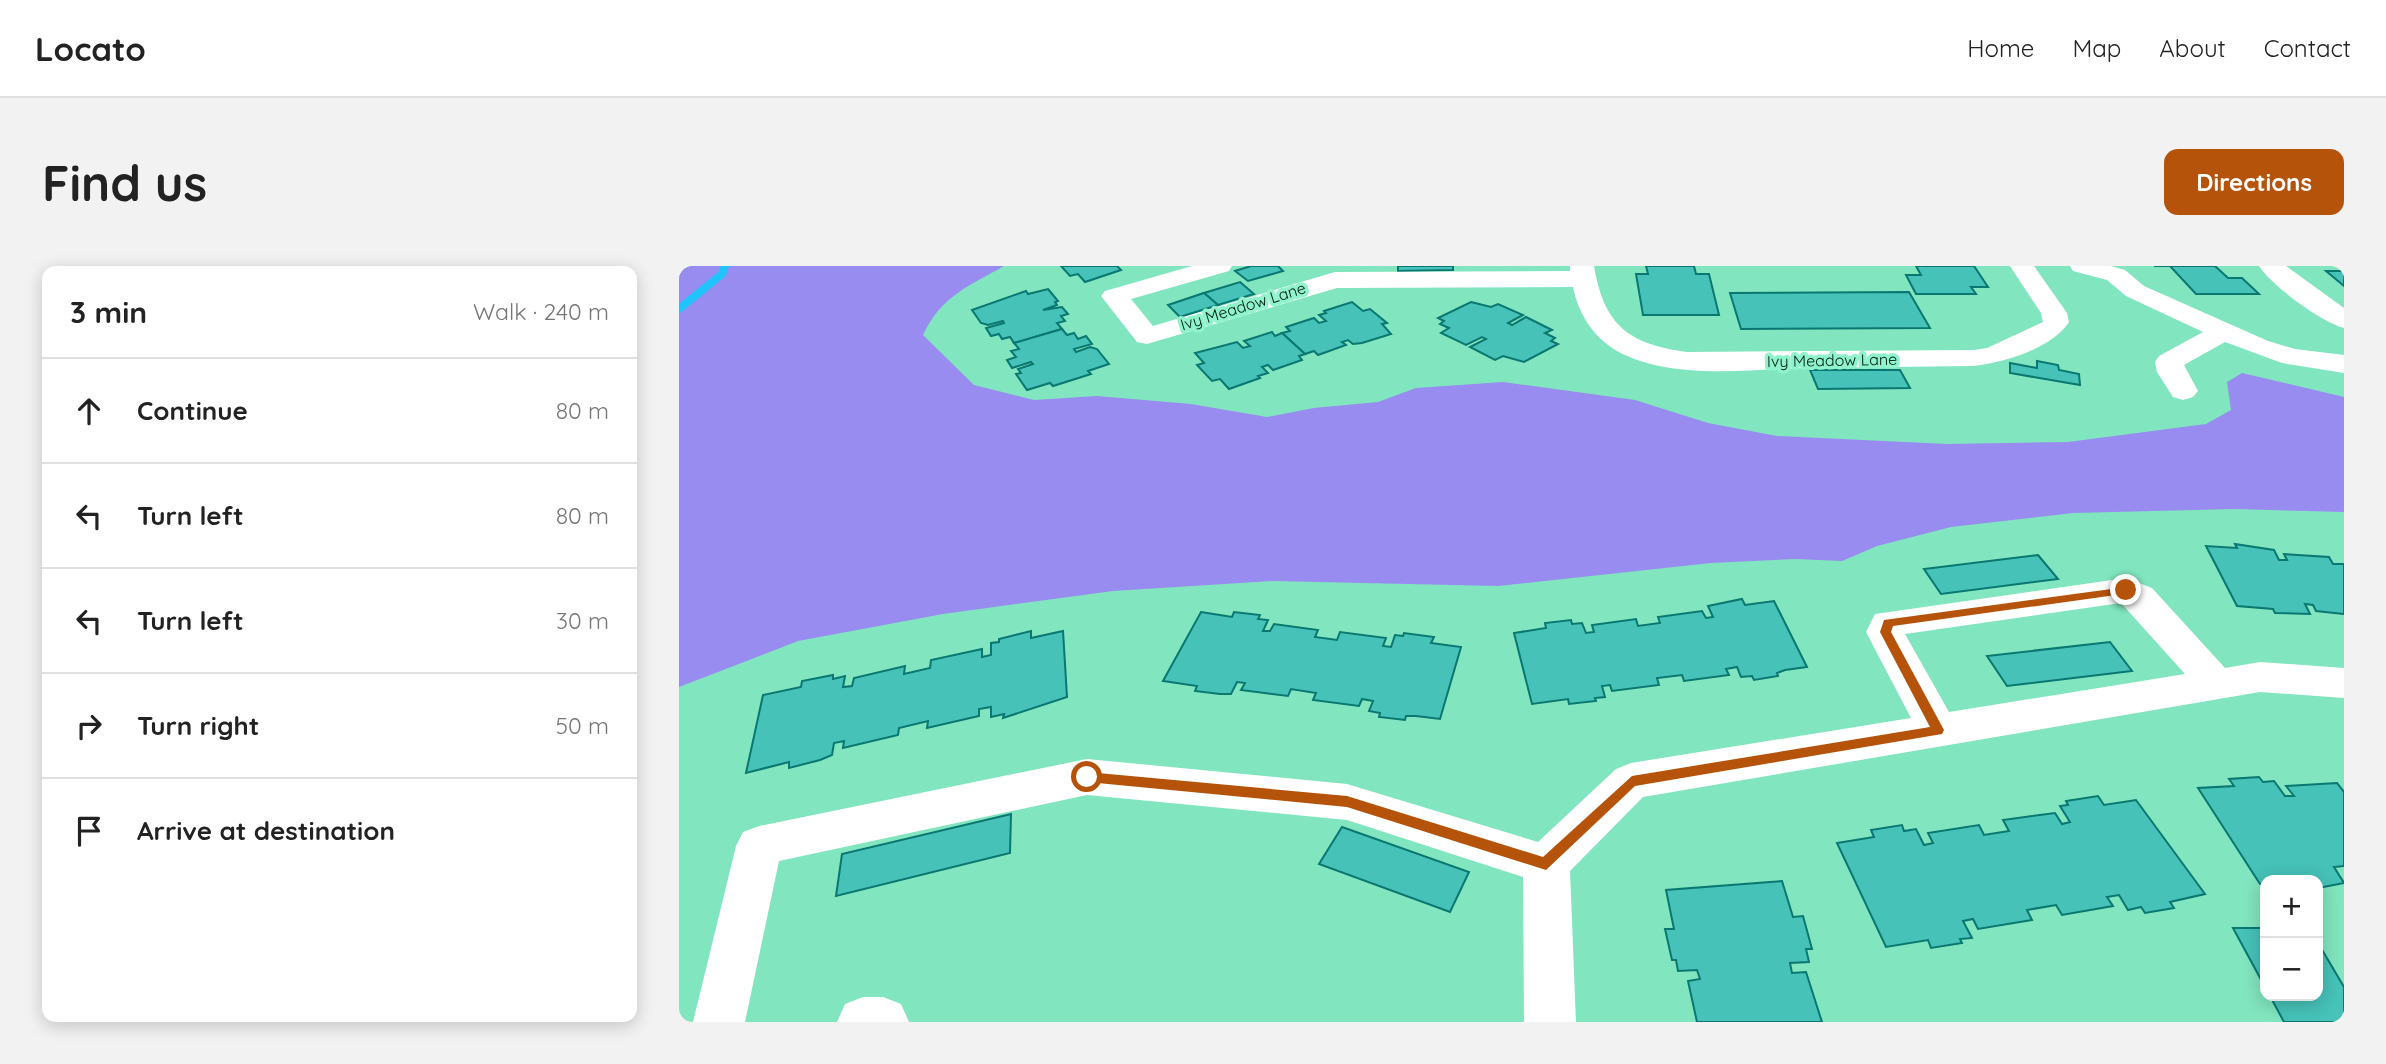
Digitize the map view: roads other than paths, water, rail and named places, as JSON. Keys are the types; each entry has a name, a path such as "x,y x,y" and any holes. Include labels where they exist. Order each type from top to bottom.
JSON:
{"street":[{"name":"Ivy Meadow Lane","path":"1220,266 1114,296 1147,336 1335,280 1583,273 1586,298 1593,314 1611,334 1630,347 1668,358 1719,361 1948,359 1994,355 2051,329 2056,322 2054,313 2025,270"},
{"name":"Ivy Meadow Lane","path":"2082,266 2116,275 2135,290 2222,333 2273,352 2344,364"},
{"path":"2271,266 2305,294 2344,320"},
{"name":"Ivy Meadow Lane","path":"2025,270 2075,276 2135,290"},
{"path":"2183,391 2171,372 2169,362 2222,333"},
{"path":"1938,730 1885,632 1888,623 2126,590 2139,597 2217,685"},
{"path":"1550,1022 1546,864 1632,781 2260,677 2344,683"},
{"path":"719,1022 759,846 1087,777 1347,802 1546,864"},
{"path":"863,1022 883,1022"}],"waterway":[{"path":"679,309 722,274 725,266"}]}
